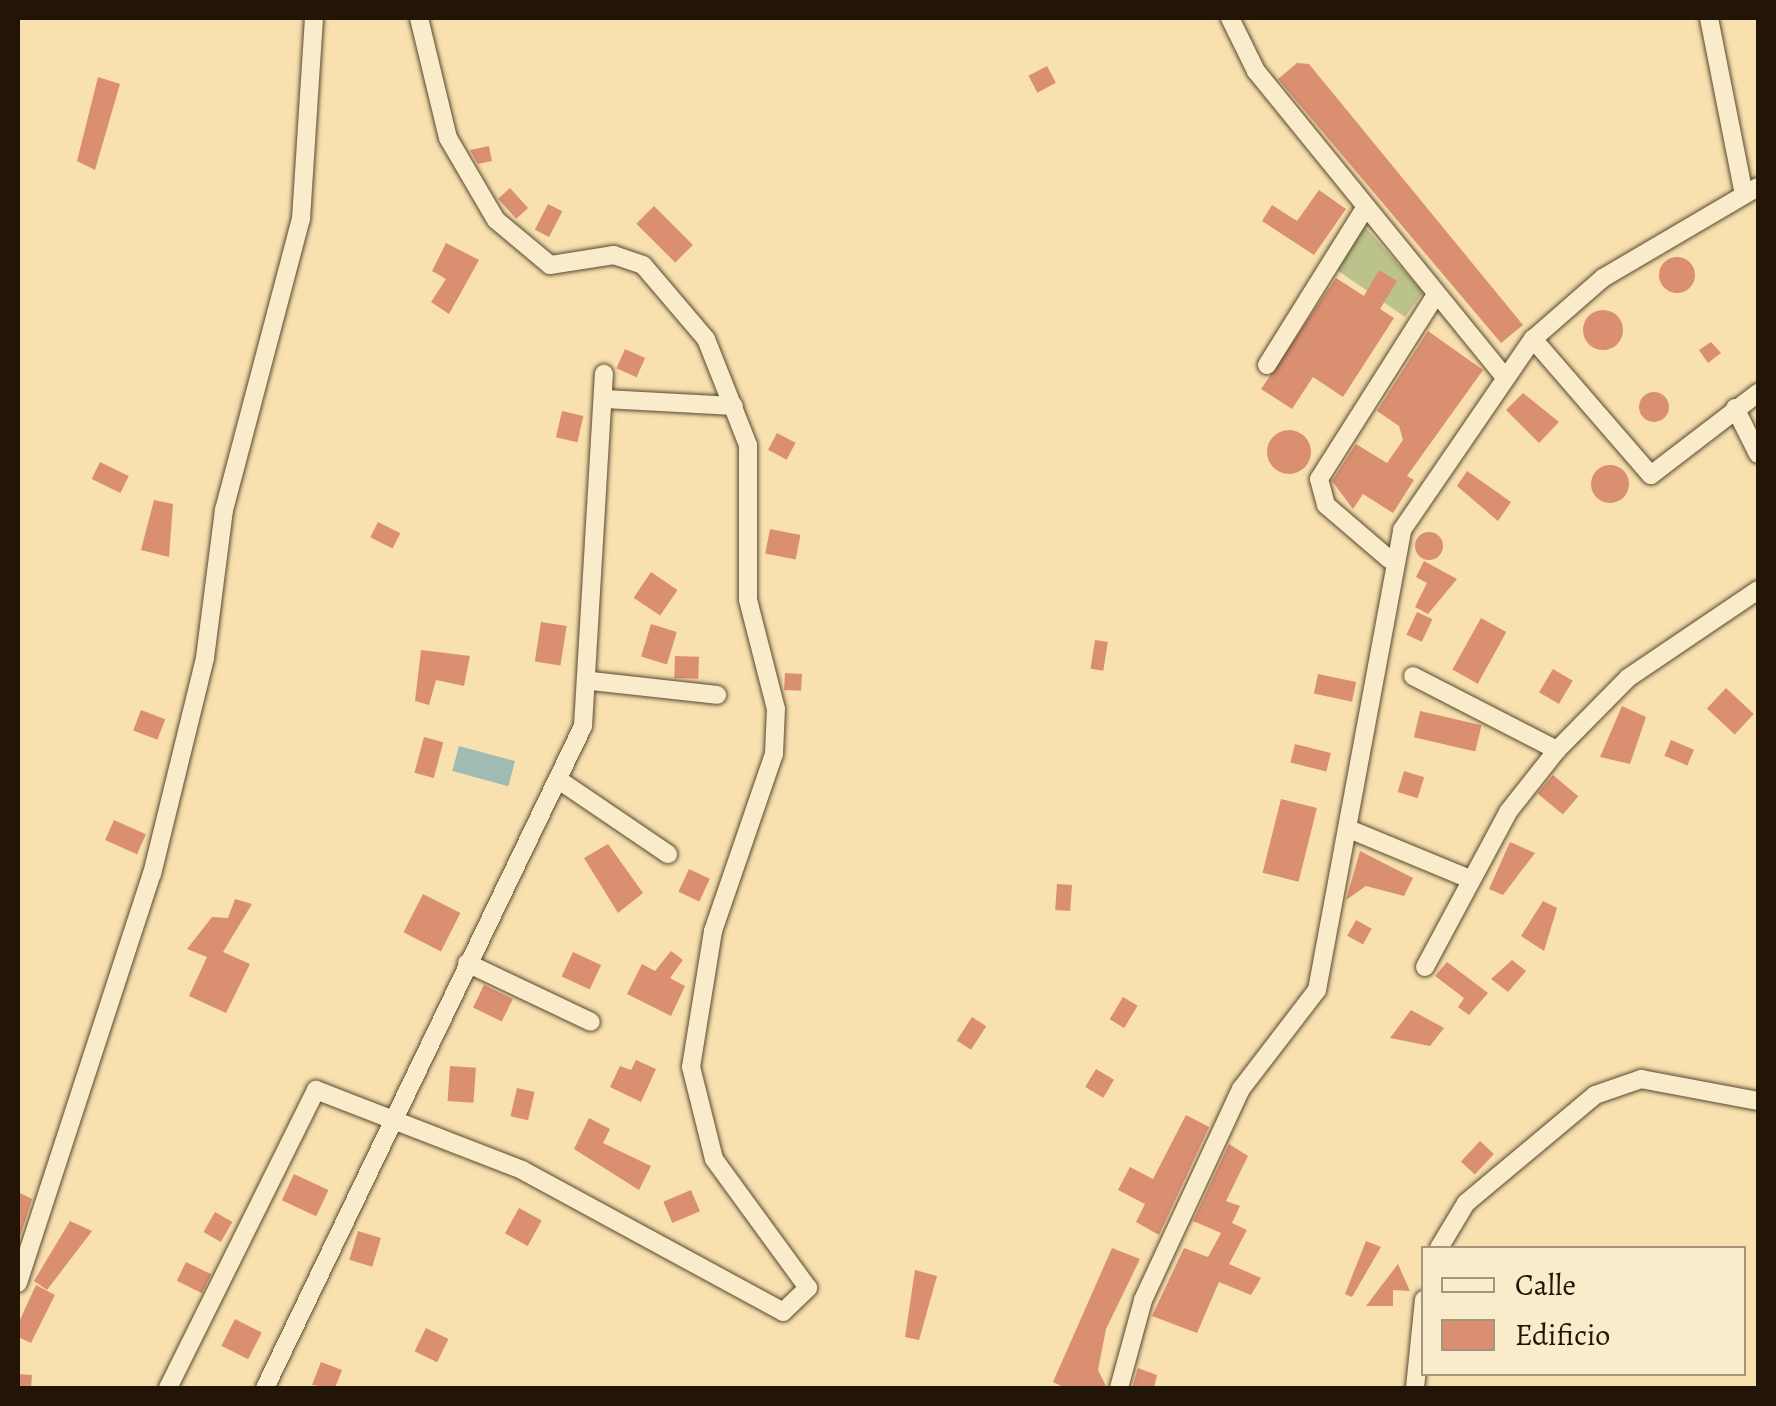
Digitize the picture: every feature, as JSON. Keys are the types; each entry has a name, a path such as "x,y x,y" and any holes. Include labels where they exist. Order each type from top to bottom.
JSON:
{"street":[{"path":"18,1283 152,874 205,658 224,510 301,219 314,18"},
{"path":"168,1388 316,1090 522,1170 784,1312 806,1296 805,1278 714,1159 691,1067 714,931 774,754 776,709 746,580 753,479 734,406 691,315 643,265 614,254 550,264 496,220 448,138 419,18"},
{"path":"1230,18 1256,71 1502,374"},
{"path":"1118,1388 1142,1300 1240,1089 1317,990 1324,915 1349,828 1389,559 1502,374 1533,339 1603,278 1751,191 1709,18"},
{"path":"1267,365 1365,208"},
{"path":"1389,559 1326,505 1319,479 1435,296"},
{"path":"1533,339 1651,474 1758,393"},
{"path":"265,1388 559,780 591,680 604,374"},
{"path":"605,399 734,406"},
{"path":"1735,408 1758,454"},
{"path":"1425,967 1470,879 1557,750 1628,678 1758,590"},
{"path":"1413,676 1557,750"},
{"path":"591,680 717,696"},
{"path":"559,780 668,854"},
{"path":"1349,828 1470,879"},
{"path":"468,962 592,1022"},
{"path":"1440,1246 1466,1203 1595,1095 1640,1079 1758,1101"},
{"path":"1415,1388 1421,1329"}],"green space":[{"path":"1363,225 1423,292 1405,317 1337,270"}],"water":[{"path":"459,746 515,761 508,786 452,771"}],"building":[{"path":"1297,63 1309,64 1523,325 1501,343 1278,79"},
{"path":"1047,66 1056,83 1037,93 1028,76"},
{"path":"98,77 120,84 95,170 77,161"},
{"path":"489,146 492,161 478,164 470,150"},
{"path":"510,188 528,208 516,219 498,199"},
{"path":"1319,190 1346,209 1314,255 1262,221 1272,205 1297,221"},
{"path":"548,204 562,211 549,237 535,230"},
{"path":"654,206 693,245 675,263 636,224"},
{"path":"446,243 479,260 449,314 431,302 446,279 432,271"},
{"path":"1677,257 1690,262 1695,275 1690,288 1677,293 1664,288 1659,275 1664,262"},
{"path":"1379,270 1397,281 1380,309 1394,318 1343,397 1313,377 1292,409 1261,389 1336,278 1364,296"},
{"path":"1603,310 1617,316 1623,330 1617,344 1603,350 1589,344 1583,330 1589,316"},
{"path":"1428,331 1483,370 1407,476 1414,480 1393,513 1363,494 1353,509 1332,481 1356,444 1387,463 1403,440 1399,426 1377,411"},
{"path":"1711,342 1721,353 1708,363 1699,350"},
{"path":"625,349 645,358 637,377 616,368"},
{"path":"1654,392 1665,396 1669,407 1665,418 1654,422 1643,418 1639,407 1643,396"},
{"path":"1523,393 1559,422 1539,443 1506,410"},
{"path":"562,411 583,416 577,442 556,437"},
{"path":"1289,430 1305,436 1311,452 1305,468 1289,474 1273,468 1267,452 1273,436"},
{"path":"777,433 796,443 787,460 768,450"},
{"path":"100,462 129,476 120,493 92,479"},
{"path":"1610,465 1623,471 1629,484 1623,497 1610,503 1597,497 1591,484 1597,471"},
{"path":"1467,471 1511,502 1498,521 1457,486"},
{"path":"154,500 173,504 169,557 141,550"},
{"path":"378,522 400,533 393,548 370,537"},
{"path":"770,529 800,535 796,559 765,554"},
{"path":"1429,532 1439,536 1443,546 1439,556 1429,560 1419,556 1415,546 1419,536"},
{"path":"1424,561 1457,579 1428,614 1415,607 1427,583 1416,577"},
{"path":"651,572 678,590 660,616 634,598"},
{"path":"1417,612 1432,619 1422,642 1406,635"},
{"path":"1481,618 1506,632 1478,684 1452,670"},
{"path":"541,622 567,626 560,666 535,662"},
{"path":"651,624 677,632 667,664 641,657"},
{"path":"1095,640 1108,642 1103,671 1090,669"},
{"path":"421,650 470,656 464,686 436,680 429,705 415,701"},
{"path":"675,656 699,657 698,679 674,678"},
{"path":"1553,669 1573,681 1559,704 1539,692"},
{"path":"785,673 802,674 801,691 784,690"},
{"path":"1318,674 1356,682 1352,702 1314,694"},
{"path":"1726,688 1754,714 1735,734 1707,708"},
{"path":"1622,706 1646,717 1630,764 1600,757"},
{"path":"141,710 165,719 157,740 133,731"},
{"path":"1420,711 1481,725 1475,751 1414,737"},
{"path":"424,737 443,742 434,778 414,773"},
{"path":"1671,740 1694,750 1687,765 1664,756"},
{"path":"1295,744 1331,753 1326,771 1290,762"},
{"path":"1404,771 1424,777 1418,798 1398,792"},
{"path":"1553,775 1578,796 1563,815 1538,793"},
{"path":"1281,799 1317,808 1299,882 1263,873"},
{"path":"114,820 146,834 137,854 105,840"},
{"path":"1510,842 1535,853 1503,895 1489,889"},
{"path":"608,844 643,893 618,913 584,858"},
{"path":"1360,851 1413,878 1404,896 1366,886 1346,900"},
{"path":"689,869 710,879 699,901 678,892"},
{"path":"1057,884 1072,885 1070,911 1055,910"},
{"path":"423,894 460,913 441,951 403,932"},
{"path":"235,899 252,904 223,952 250,964 226,1013 189,996 207,957 187,949 212,917 228,918"},
{"path":"1543,901 1557,908 1544,951 1521,936"},
{"path":"1356,920 1372,929 1363,944 1347,936"},
{"path":"671,951 683,960 670,978 685,986 671,1016 627,994 642,964 655,971"},
{"path":"573,952 601,965 590,990 562,976"},
{"path":"1512,960 1526,971 1508,992 1491,979"},
{"path":"1447,962 1488,993 1469,1015 1458,1007 1464,998 1435,976"},
{"path":"484,985 513,999 502,1021 473,1007"},
{"path":"1123,997 1138,1006 1124,1028 1110,1019"},
{"path":"1411,1010 1444,1028 1430,1046 1390,1038"},
{"path":"972,1017 986,1026 971,1050 957,1040"},
{"path":"636,1060 656,1069 641,1102 610,1087 620,1066 631,1070"},
{"path":"450,1066 476,1068 473,1103 448,1101"},
{"path":"1096,1069 1114,1080 1103,1098 1085,1087"},
{"path":"517,1088 535,1092 528,1120 510,1116"},
{"path":"1186,1115 1209,1127 1159,1235 1136,1222 1145,1204 1118,1190 1130,1167 1153,1179"},
{"path":"589,1118 610,1129 603,1143 651,1166 639,1190 574,1149"},
{"path":"1480,1141 1494,1154 1475,1174 1461,1161"},
{"path":"1229,1144 1248,1156 1226,1201 1240,1206 1232,1223 1247,1230 1229,1264 1261,1278 1251,1295 1219,1282 1197,1333 1152,1316 1184,1248 1208,1257 1221,1233 1193,1221"},
{"path":"294,1174 328,1190 316,1216 282,1200"},
{"path":"691,1190 700,1211 672,1223 663,1202"},
{"path":"18,1192 32,1199 18,1243"},
{"path":"519,1208 542,1221 528,1246 505,1233"},
{"path":"215,1212 232,1222 221,1242 204,1232"},
{"path":"70,1221 92,1231 47,1290 34,1281"},
{"path":"358,1231 381,1238 372,1267 349,1260"},
{"path":"1366,1241 1381,1247 1352,1297 1345,1294"},
{"path":"1112,1248 1140,1259 1106,1329 1098,1370 1107,1388 1065,1388 1053,1382"},
{"path":"186,1262 211,1274 202,1293 177,1281"},
{"path":"1398,1264 1410,1291 1393,1290 1393,1306 1366,1306"},
{"path":"915,1270 937,1276 919,1340 905,1337"},
{"path":"36,1285 55,1295 31,1343 18,1337 18,1324"},
{"path":"235,1319 262,1333 248,1359 221,1346"},
{"path":"426,1328 448,1339 437,1362 415,1351"},
{"path":"321,1362 342,1370 335,1388 312,1385"},
{"path":"1138,1368 1157,1375 1154,1388 1132,1388"},
{"path":"18,1374 32,1375 31,1388 18,1388"}]}
